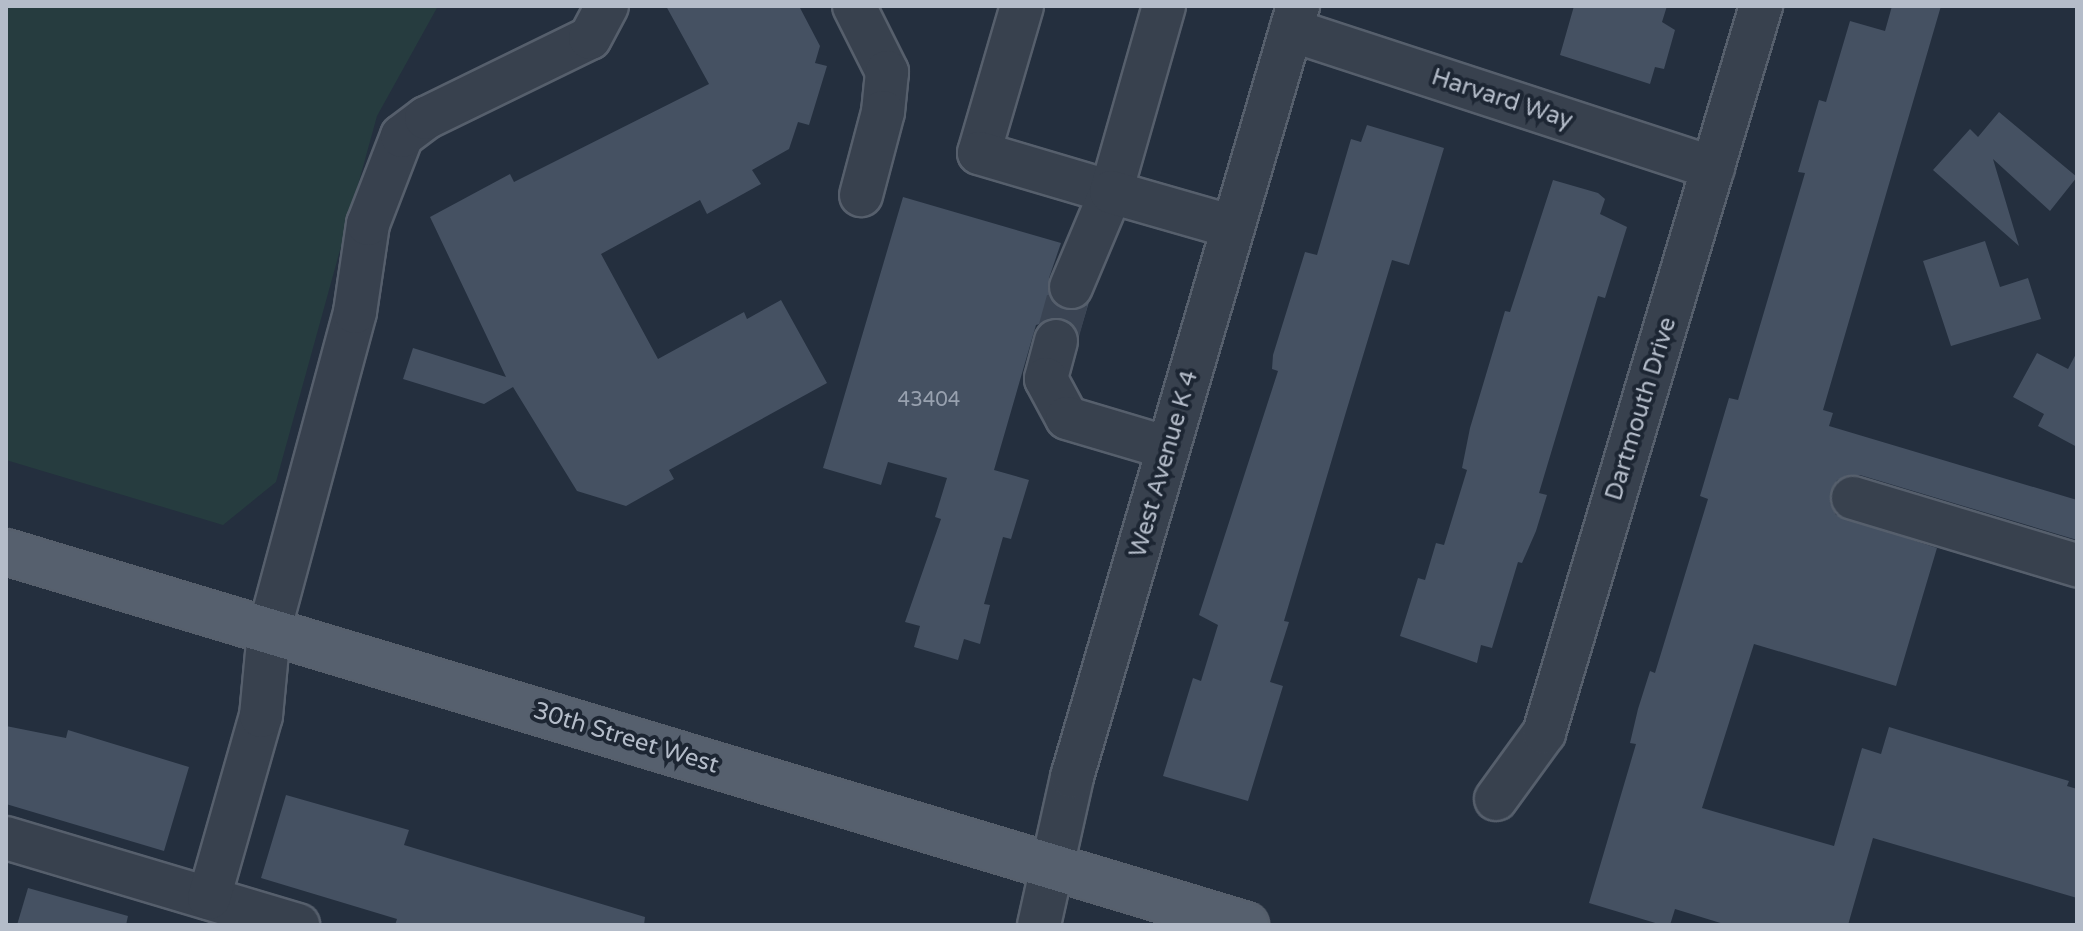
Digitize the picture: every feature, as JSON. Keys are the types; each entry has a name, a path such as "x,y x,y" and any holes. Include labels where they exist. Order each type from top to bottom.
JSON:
{"main road":[{"name":"30th Street West","path":"6,552 1246,925"}],"street":[{"path":"209,898 261,716 269,631 355,312 368,224 402,136 426,118 590,38 607,6"},
{"path":"854,6 887,72 883,112 861,195"},
{"path":"1022,6 979,153 1233,227"},
{"path":"1071,287 1111,192 1164,6"},
{"name":"Dartmouth Drive","path":"1496,799 1544,733 1761,6"},
{"name":"Harvard Way","path":"1294,18 1713,168"},
{"name":"West Avenue K 4","path":"1039,925 1072,777 1294,18"},
{"path":"1056,341 1046,379 1067,418 1168,448"},
{"path":"1853,498 2077,565"},
{"path":"6,838 298,925"}],"green space":[{"path":"6,6 438,6 377,116 276,482 223,525 6,460"}],"building":[{"path":"666,6 799,6 820,46 815,63 827,66 809,125 798,122 789,149 752,170 761,184 707,214 700,200 601,254 658,359 744,312 747,319 781,300 827,383 669,470 674,479 626,506 577,491 513,387 484,404 403,379 413,348 506,377 430,217 510,174 514,182 709,84"},
{"path":"1574,6 1667,6 1662,22 1675,30 1664,69 1655,67 1650,84 1560,55"},
{"path":"1892,6 1941,6 1823,410 1833,413 1829,426 2077,500 2077,540 1860,475 1837,480 1830,503 1836,515 1937,548 1896,686 1754,644 1702,808 1834,846 1862,748 1881,754 1889,727 2069,781 2067,786 2077,789 2077,898 1873,838 1848,925 1727,925 1675,909 1670,925 1662,925 1589,903 1636,744 1630,743 1638,709 1650,671 1655,673 1708,499 1700,496 1729,398 1738,400 1805,173 1798,172 1819,100 1826,102 1850,21 1885,31"},
{"path":"1999,112 2077,177 2050,211 1993,159 2019,246 1933,170 1970,129 1978,137"},
{"path":"1367,125 1444,148 1409,265 1392,260 1346,412 1284,621 1289,622 1270,682 1283,686 1248,801 1163,776 1193,678 1201,681 1218,625 1199,615 1278,371 1272,369 1273,355 1305,252 1317,255 1351,139 1361,142"},
{"path":"1553,180 1598,193 1605,199 1600,214 1627,227 1605,298 1598,296 1539,493 1547,495 1536,531 1522,563 1518,562 1492,648 1481,645 1477,663 1400,636 1418,578 1425,580 1436,543 1444,545 1467,470 1462,468 1470,428 1505,311 1510,312"},
{"path":"903,197 1061,243 1049,278 1051,301 1073,311 1089,302 1079,335 1061,318 1036,325 994,470 1029,480 1011,539 1003,537 984,604 990,605 980,644 964,639 958,660 914,647 920,626 905,622 941,519 935,517 947,478 888,462 881,485 823,468"},
{"path":"1985,241 2000,287 2028,278 2041,319 1951,346 1923,261"},
{"path":"2077,352 2077,447 2038,426 2044,414 2013,397 2037,353 2068,369"},
{"path":"6,726 66,738 68,730 189,767 164,851 6,804"},
{"path":"286,795 409,830 404,845 645,917 644,925 395,925 397,919 261,878"},
{"path":"28,888 128,916 126,925 17,925"}],"tunnel":[{"path":"1056,341 1071,287"}]}
